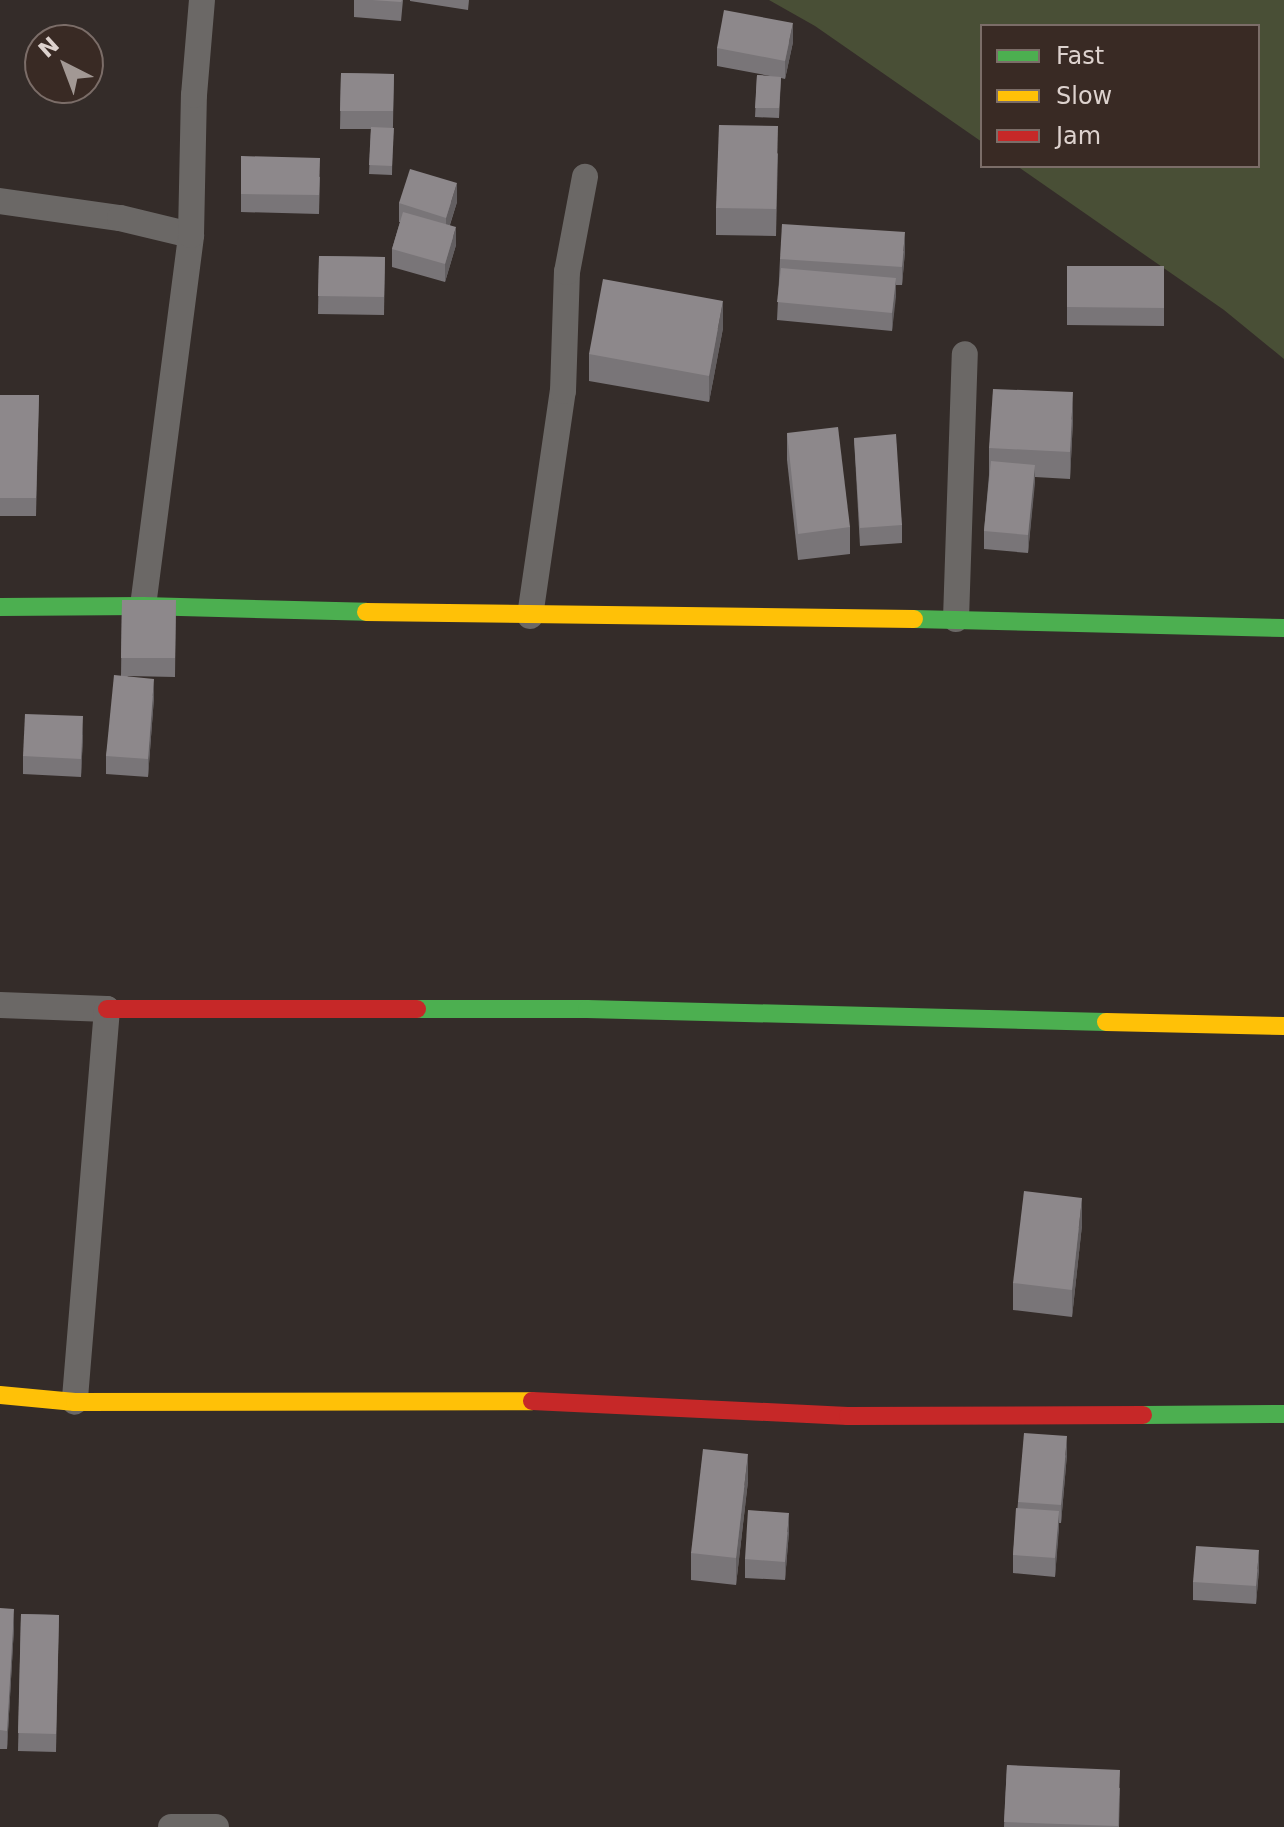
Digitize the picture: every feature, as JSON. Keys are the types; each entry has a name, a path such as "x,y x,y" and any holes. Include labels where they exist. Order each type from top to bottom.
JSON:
{"street":[{"path":"143,606 191,235 194,95 202,0"},
{"path":"530,616 563,391 567,272 585,177"},
{"path":"0,201 120,218 191,235"},
{"path":"956,619 965,354"},
{"path":"0,607 143,606 530,616 956,619 1284,628"},
{"path":"0,1005 107,1009 587,1009 1284,1026"},
{"path":"75,1402 107,1009"},
{"path":"0,1395 75,1402 585,1401 848,1416 1284,1414"},
{"path":"171,1827 216,1827"}],"green space":[{"path":"769,0 1284,0 1284,359 1224,310 1020,168 1260,168 1260,24 980,24 980,141 815,26"}],"building":[{"path":"724,10 793,23 785,61 717,48"},
{"path":"341,73 394,74 393,111 340,111"},
{"path":"757,75 781,77 779,108 755,108"},
{"path":"719,125 778,126 776,209 716,208"},
{"path":"371,127 394,128 392,166 369,165"},
{"path":"241,156 320,158 319,195 241,194"},
{"path":"410,169 457,183 446,218 399,203"},
{"path":"403,212 456,227 445,264 392,249"},
{"path":"782,224 905,232 902,267 780,259"},
{"path":"319,256 385,257 384,297 318,296"},
{"path":"1067,266 1164,266 1164,308 1067,307"},
{"path":"781,268 896,278 892,313 777,302"},
{"path":"603,279 723,301 709,376 589,354"},
{"path":"993,389 1073,392 1070,452 989,448"},
{"path":"0,395 39,395 36,498 0,498"},
{"path":"838,427 850,527 798,534 787,433"},
{"path":"896,434 902,525 860,528 854,438"},
{"path":"991,461 1035,465 1028,535 984,531"},
{"path":"122,600 176,600 175,658 121,658"},
{"path":"114,675 154,679 148,759 106,756"},
{"path":"25,714 83,716 81,759 23,756"},
{"path":"1024,1191 1082,1198 1072,1290 1013,1283"},
{"path":"1024,1433 1067,1436 1061,1505 1018,1502"},
{"path":"703,1449 748,1454 736,1558 691,1553"},
{"path":"1016,1508 1059,1511 1055,1558 1013,1555"},
{"path":"748,1510 789,1513 785,1562 745,1559"},
{"path":"1196,1546 1259,1550 1256,1586 1193,1582"},
{"path":"0,1608 14,1609 7,1731 0,1730"},
{"path":"21,1614 59,1615 56,1734 18,1733"},
{"path":"1007,1765 1120,1770 1118,1826 1004,1822"}],"traffic: fast":[{"path":"0,607 143,606 366,612"},
{"path":"914,619 1284,628"},
{"path":"417,1009 587,1009 1106,1022"},
{"path":"1143,1415 1284,1414"}],"traffic: slow":[{"path":"366,612 914,619"},
{"path":"1106,1022 1284,1026"},
{"path":"0,1395 75,1402 532,1401"}],"traffic: jam":[{"path":"107,1009 417,1009"},
{"path":"532,1401 848,1416 1143,1415"}]}
